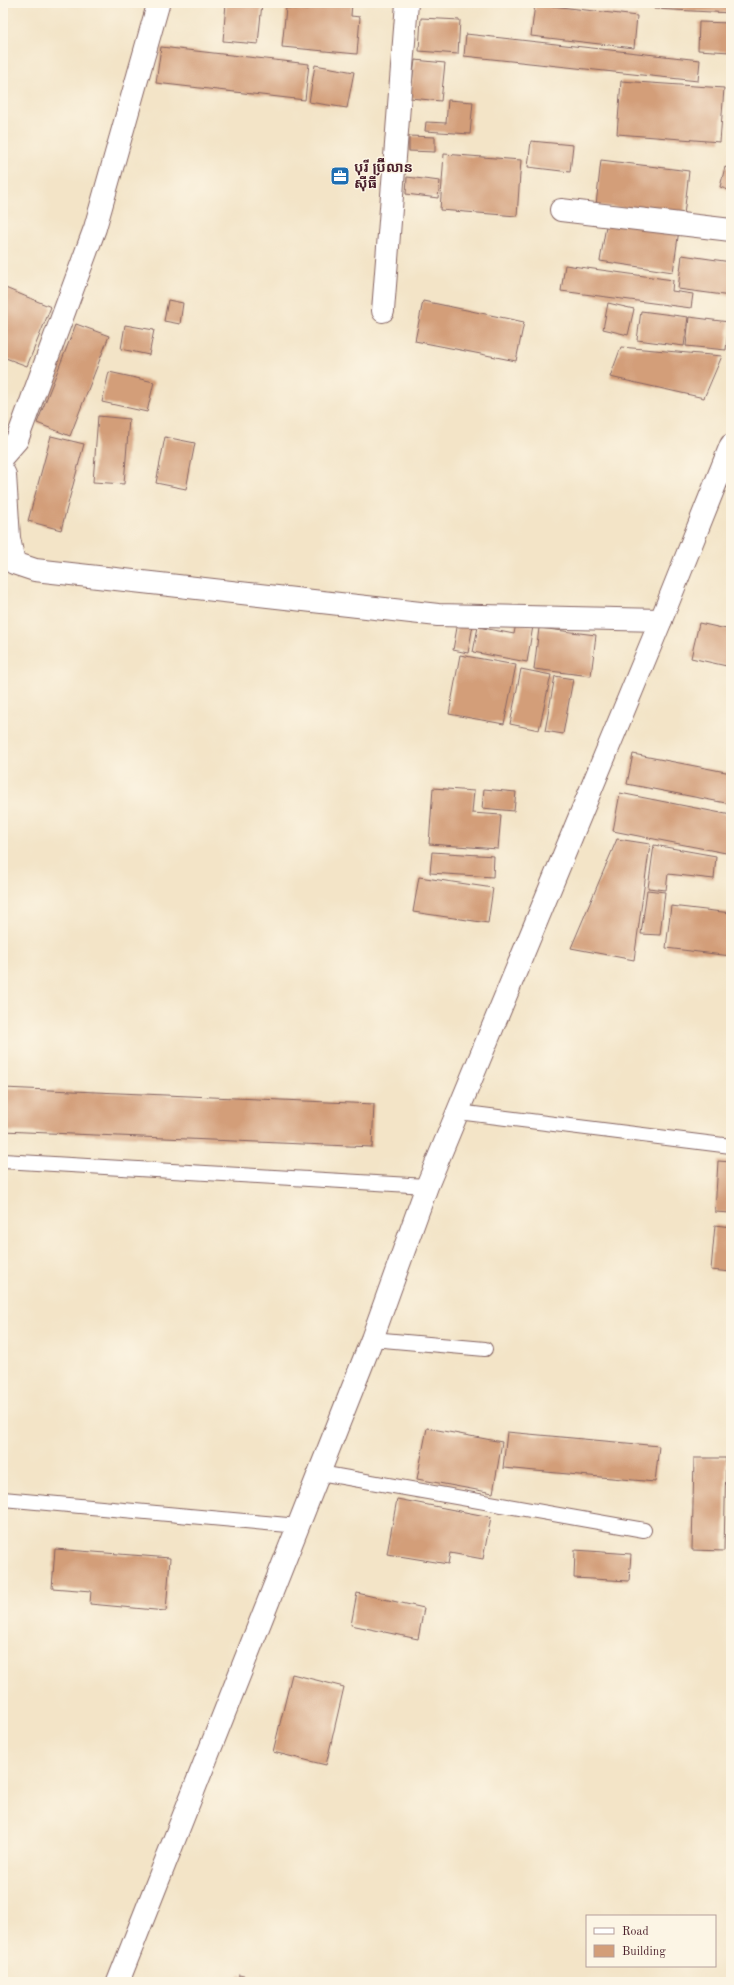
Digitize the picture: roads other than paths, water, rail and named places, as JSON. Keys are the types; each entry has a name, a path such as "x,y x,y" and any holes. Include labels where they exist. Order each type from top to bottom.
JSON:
{"street":[{"path":"3,456 18,440 95,228 158,5 156,3"},
{"path":"382,311 406,3"},
{"path":"561,210 731,230"},
{"path":"118,1982 320,1473 372,1339 427,1186 661,620 731,445"},
{"path":"3,471 5,475 9,538 8,563 35,570 438,615 661,620"}],"lane":[{"path":"458,1112 731,1146"},
{"path":"3,1161 427,1186"},
{"path":"372,1339 485,1349"},
{"path":"320,1473 644,1530"},
{"path":"3,1498 299,1526"}],"place":[{"name":"បុរី ប្រ៊ីលាន សុីធី","path":"340,176"}]}
